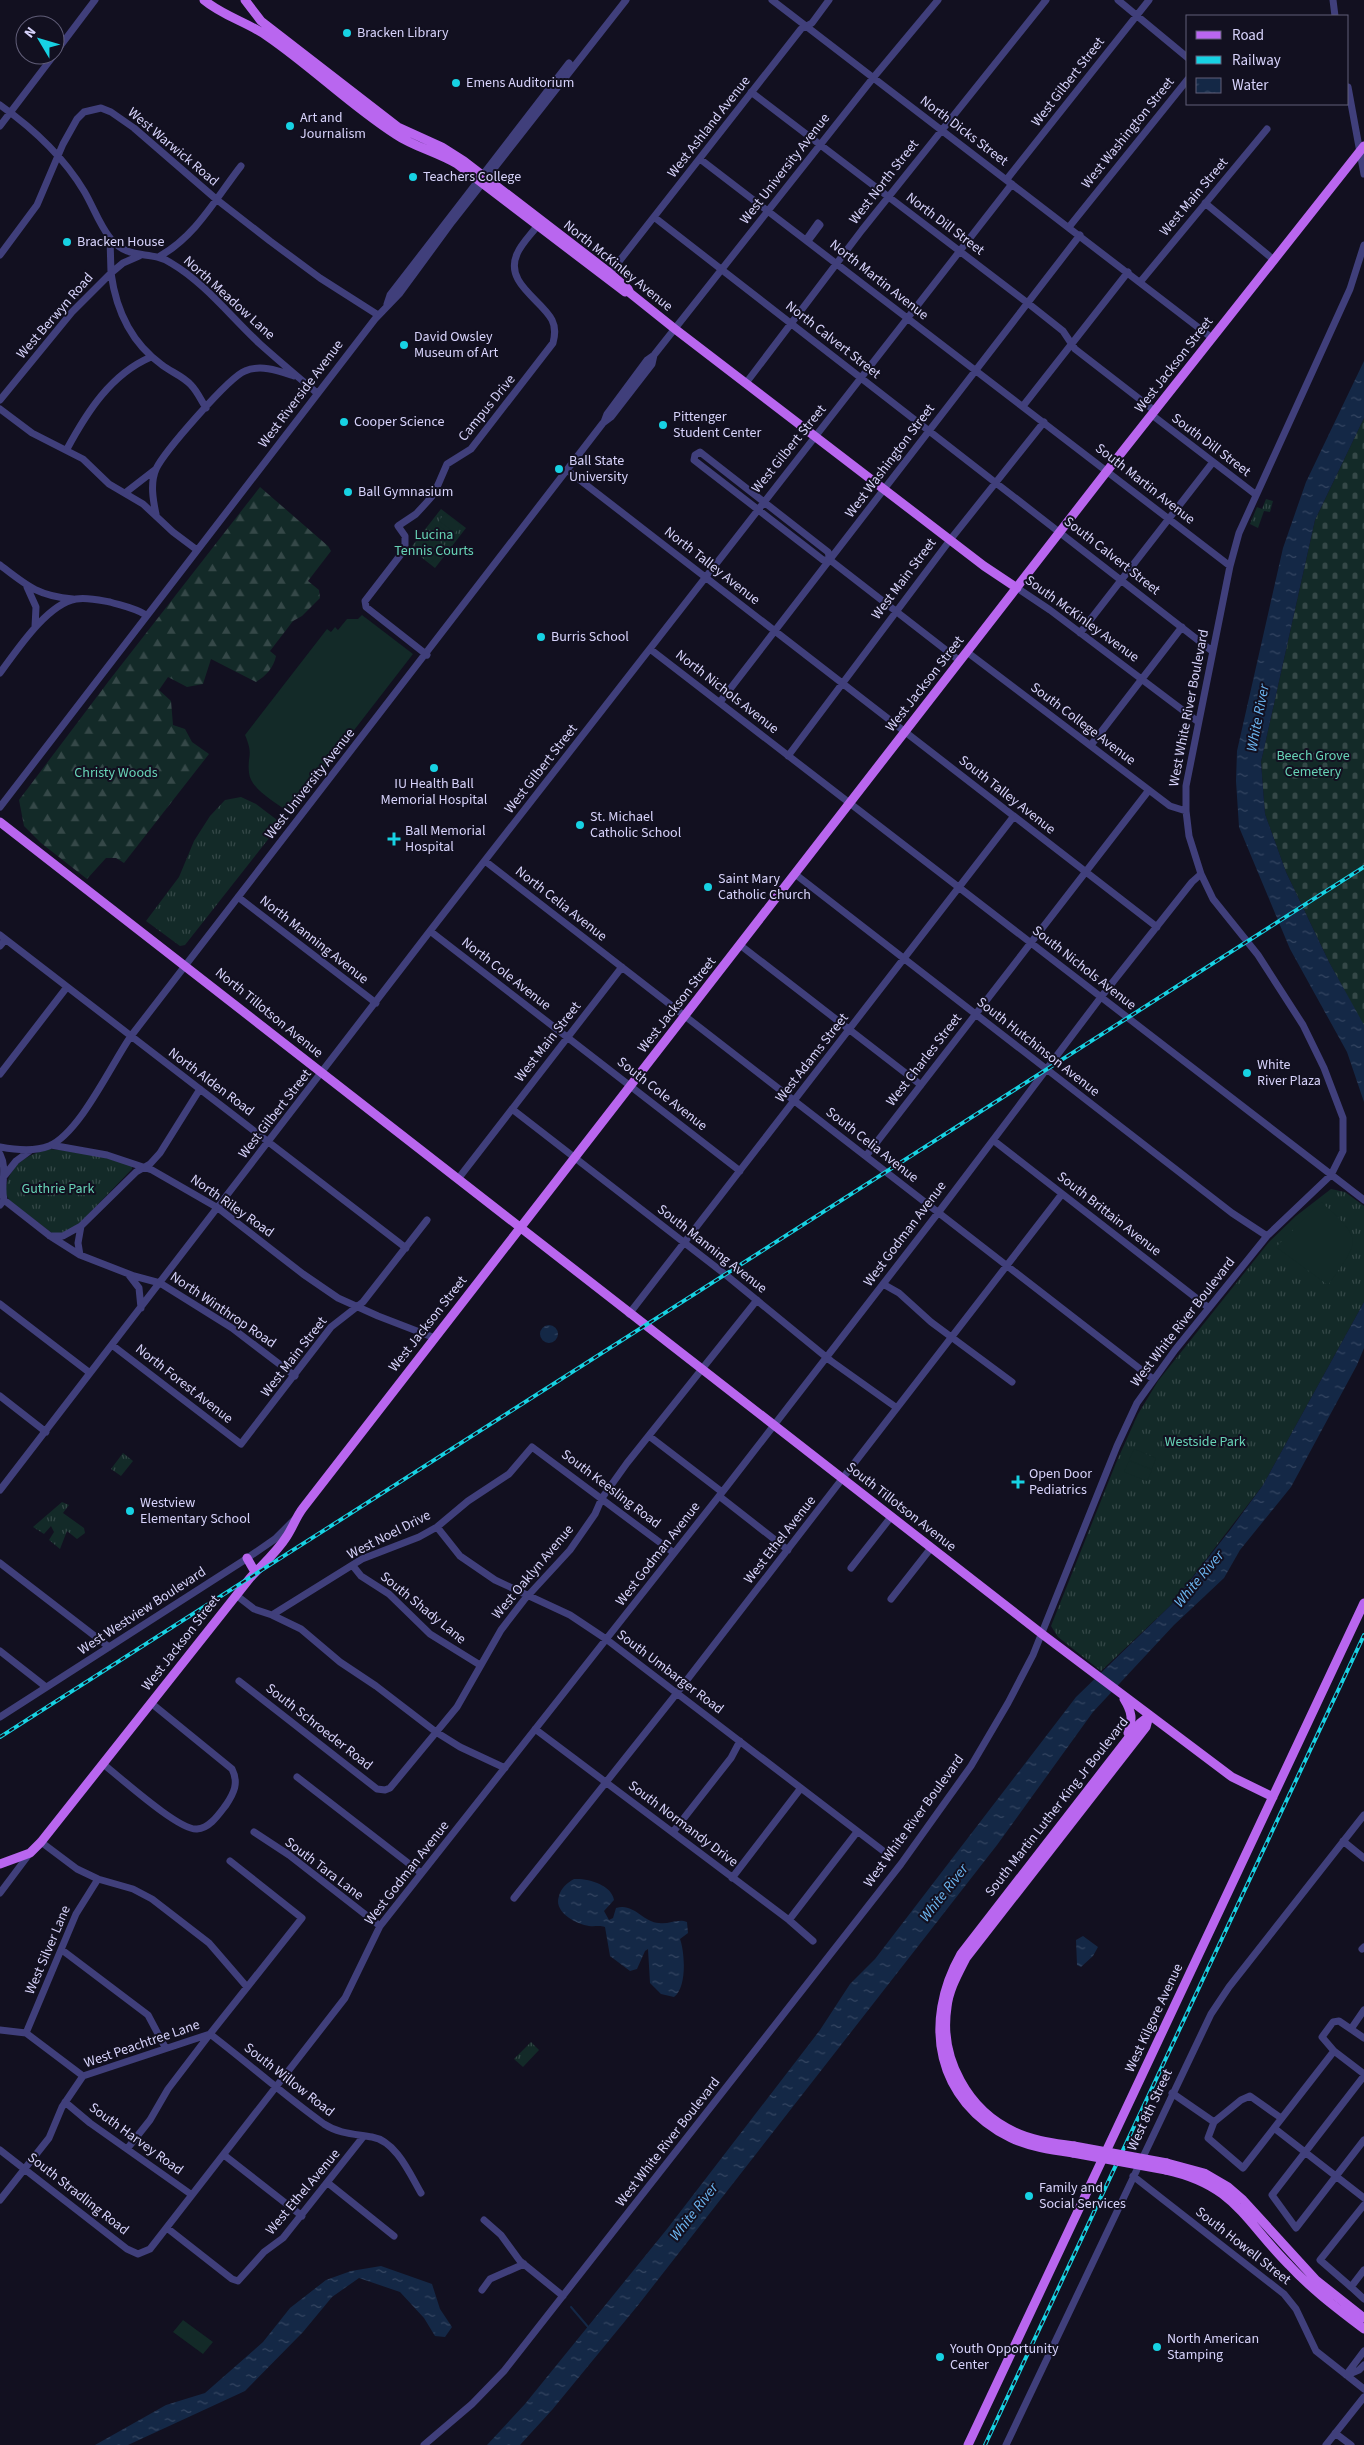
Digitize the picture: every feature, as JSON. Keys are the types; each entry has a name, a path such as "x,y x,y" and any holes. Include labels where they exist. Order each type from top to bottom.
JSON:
{"main road":[{"name":"North McKinley Avenue","path":"204,0 218,10 246,22 268,36 393,132 445,157 480,179 539,224 610,273 630,293 675,329 950,540"},
{"name":"North McKinley Avenue","path":"245,0 261,21 398,127 454,154 480,179"},
{"name":"West Jackson Street","path":"0,1864 30,1853 41,1842 236,1595 289,1534 294,1520 519,1228 796,874 1107,471 1362,148"},
{"path":"539,224 624,292 630,293"},
{"name":"South McKinley Avenue","path":"950,540 1000,578 1017,588"},
{"name":"North Tillotson Avenue","path":"0,822 186,965 519,1228"},
{"name":"South Tillotson Avenue","path":"519,1228 1121,1695 1130,1704"},
{"path":"247,1558 255,1572"},
{"name":"West Kilgore Avenue","path":"968,2445 1364,1603"},
{"path":"1130,1704 1232,1777 1273,1797"},
{"path":"1125,1743 1133,1721 1130,1704"},
{"name":"South Martin Luther King Jr Boulevard","path":"1149,1716 1140,1723 960,1954 947,1980 940,2005 938,2031 943,2059 953,2084 971,2108 989,2125 1012,2139 1043,2148 1074,2150 1204,2173 1228,2187 1243,2200 1316,2280 1364,2318"},
{"name":"South Martin Luther King Jr Boulevard","path":"1074,2150 1015,2132 994,2120 976,2103 960,2080 950,2057 945,2030 947,2006 954,1983 966,1958 1146,1727 1149,1716"},
{"name":"South Martin Luther King Jr Boulevard","path":"1167,2166 1201,2180 1224,2193 1245,2213 1288,2265 1316,2291 1364,2330"}],"street":[{"path":"65,40 95,0"},
{"path":"480,179 620,0"},
{"path":"480,179 626,0"},
{"name":"North Dicks Street","path":"772,0 1141,281 1212,338"},
{"name":"West Ashland Avenue","path":"610,273 751,92 805,26 812,23 830,0"},
{"name":"West University Avenue","path":"5,1175 16,1161 32,1150 51,1145 70,1128 92,1100 130,1036 427,655 603,423 607,414 647,360 654,355 873,78 938,0"},
{"name":"West North Street","path":"746,382 888,197 1046,0"},
{"path":"1118,0 1186,56"},
{"name":"West Gilbert Street","path":"0,1490 485,860 763,502 816,437 1148,0"},
{"path":"1333,0 1335,15"},
{"path":"0,126 46,65"},
{"name":"West Washington Street","path":"1069,227 1186,81"},
{"path":"1349,91 1362,148 1364,174"},
{"name":"North Dill Street","path":"751,92 1029,304 1063,331 1072,344"},
{"path":"0,105 58,155 84,190 110,237 125,250 139,256 160,256 185,238 241,166"},
{"name":"West Warwick Road","path":"0,255 36,205 58,155 80,116 91,109 101,108 111,112 134,128 216,199 317,276 378,315"},
{"name":"West Main Street","path":"1141,281 1267,129"},
{"name":"North Martin Avenue","path":"700,158 1044,422"},
{"name":"West Riverside Avenue","path":"0,807 387,304 390,295 480,179"},
{"path":"1205,203 1274,260"},
{"name":"North Calvert Street","path":"654,217 995,482"},
{"name":"Campus Drive","path":"427,655 366,607 365,601 405,549 405,536 398,526 416,514 434,494 447,464 471,449 553,343 555,334 552,318 523,287 516,269 517,254 539,224"},
{"name":"West Washington Street","path":"720,702 1029,304 1080,235"},
{"name":"West Berwyn Road","path":"110,237 111,273"},
{"name":"West White River Boulevard","path":"424,2445 472,2404 504,2371 901,1864 972,1766 1008,1704 1042,1634 1126,1425 1153,1378 1267,1236 1331,1175 1343,1151 1344,1123 1324,1068 1288,999 1258,955 1224,914 1201,874 1191,843 1186,812 1187,774 1197,721 1230,566 1239,533 1255,494 1350,289 1364,245"},
{"name":"West Berwyn Road","path":"0,400 72,312 111,273 128,260 139,256"},
{"name":"North Meadow Lane","path":"160,256 177,266 204,289 294,376 318,393"},
{"path":"1022,406 1128,272"},
{"path":"111,273 114,296 121,318 134,338 152,357 192,385 206,408"},
{"name":"South Dill Street","path":"1072,344 1153,413 1255,494"},
{"path":"67,449 97,401 109,387 123,374 152,357"},
{"path":"125,493 156,468 230,381 247,370 260,368 294,376"},
{"path":"0,409 32,432 83,459 109,484 156,514 173,532 197,550"},
{"name":"West Main Street","path":"788,756 841,682 995,482 1044,422"},
{"name":"South Martin Avenue","path":"1044,422 1230,566"},
{"path":"830,560 828,552 700,452 695,454 694,460 823,560 830,560 960,661"},
{"path":"1080,633 1213,462"},
{"path":"156,468 153,492 156,514"},
{"name":"North Talley Avenue","path":"567,470 841,682"},
{"name":"South Calvert Street","path":"995,482 1212,651"},
{"path":"0,565 26,585 46,595 100,600 133,608 146,615"},
{"path":"26,585 36,607 35,628"},
{"name":"South McKinley Avenue","path":"1017,588 1197,721"},
{"path":"0,673 35,628 52,611 74,599"},
{"path":"1091,746 1182,627"},
{"name":"North Nichols Avenue","path":"650,648 788,756"},
{"name":"South College Avenue","path":"967,652 1170,806 1186,812"},
{"name":"South Talley Avenue","path":"841,682 1157,927"},
{"name":"South Nichols Avenue","path":"788,756 1364,1200"},
{"name":"West Charles Street","path":"866,1156 1149,790"},
{"name":"West Adams Street","path":"629,1314 1014,816"},
{"name":"North Celia Avenue","path":"485,860 622,968"},
{"name":"South Hutchinson Avenue","path":"796,874 1232,1212 1267,1236"},
{"name":"West Godman Avenue","path":"142,2253 150,2249 345,1998 380,1926 721,1494 1101,996 1192,882 1201,874"},
{"name":"North Manning Avenue","path":"238,897 376,1003"},
{"name":"North Cole Avenue","path":"430,931 568,1037"},
{"path":"0,946 3,937"},
{"name":"North Alden Road","path":"3,937 406,1248"},
{"path":"740,945 921,1085"},
{"name":"West Main Street","path":"458,1179 622,968"},
{"name":"South Celia Avenue","path":"622,968 1153,1378"},
{"path":"0,1074 67,987"},
{"name":"South Cole Avenue","path":"568,1037 740,1171"},
{"path":"50,1236 63,1236 81,1226 111,1194 166,1146 184,1112 200,1090"},
{"name":"South Manning Avenue","path":"512,1109 685,1243 826,1356 897,1408"},
{"name":"South Brittain Avenue","path":"993,1140 1209,1308"},
{"name":"North Riley Road","path":"51,1145 100,1153 144,1167 176,1182 218,1208 326,1291 356,1307 435,1338"},
{"name":"West University Avenue","path":"0,1147 32,1150"},
{"path":"0,1154 5,1175 2,1202"},
{"name":"West Ethel Avenue","path":"514,1898 677,1693 1062,1194"},
{"name":"North Winthrop Road","path":"2,1202 80,1255 129,1274 160,1283 232,1328 294,1376"},
{"name":"West Main Street","path":"240,1444 331,1327 364,1302 428,1220"},
{"path":"80,1255 78,1243 81,1226"},
{"path":"129,1274 140,1292 141,1308"},
{"path":"883,1284 899,1293 932,1322 1012,1382"},
{"path":"701,1369 757,1300"},
{"path":"0,1304 90,1373"},
{"name":"North Forest Avenue","path":"112,1345 240,1444"},
{"name":"West Oaklyn Avenue","path":"385,1790 392,1786 458,1708 497,1635 528,1596 570,1550 595,1514 602,1498 701,1369"},
{"path":"0,1396 46,1432"},
{"path":"649,1436 788,1550"},
{"name":"South Keesling Road","path":"532,1447 674,1553"},
{"name":"West Noel Drive","path":"272,1615 369,1556 419,1537 437,1526 468,1501 509,1474 532,1447"},
{"path":"851,1568 891,1517"},
{"name":"West Westview Boulevard","path":"0,1717 247,1558 275,1539 294,1520"},
{"name":"South Umbarger Road","path":"437,1526 460,1556 495,1580 570,1615 606,1639 882,1850"},
{"path":"891,1599 931,1548"},
{"path":"0,1563 109,1647"},
{"name":"South Shady Lane","path":"353,1566 361,1576 389,1594 430,1634 480,1665"},
{"path":"236,1595 254,1609 272,1615 301,1629 340,1662 376,1686 436,1732 460,1747 505,1768"},
{"path":"0,1651 46,1687"},
{"name":"South Schroeder Road","path":"239,1680 339,1760 378,1789 385,1790"},
{"path":"103,1764 178,1824 196,1829 207,1825 222,1809 233,1793 236,1782 230,1767 151,1703"},
{"name":"South Normandy Drive","path":"536,1729 790,1920 813,1941"},
{"path":"673,1832 731,1758 740,1741"},
{"path":"297,1777 421,1873"},
{"path":"732,1878 801,1788"},
{"name":"West 8th Street","path":"1006,2445 1200,2035 1222,1997 1364,1814"},
{"name":"South Tara Lane","path":"254,1832 380,1926"},
{"path":"790,1920 857,1832"},
{"path":"1343,1841 1364,1858"},
{"path":"41,1842 69,1865 98,1879 120,1884 152,1899 209,1943 248,1986"},
{"path":"0,1893 30,1853"},
{"name":"West Peachtree Lane","path":"0,2200 52,2132 58,2114 83,2076 210,2034 302,1918 230,1862"},
{"name":"West Silver Lane","path":"26,2033 76,1914 98,1879"},
{"path":"62,1950 148,2015 166,2048"},
{"path":"1351,2028 1364,2010"},
{"path":"1364,2038 1337,2020 1322,2037 1334,2051 1364,2075 1272,2195 1296,2228 1364,2140"},
{"path":"0,2030 26,2033 83,2076"},
{"path":"127,2149 150,2120 181,2071 210,2034"},
{"name":"South Willow Road","path":"210,2034 327,2126 363,2137 372,2136 390,2147 421,2193"},
{"path":"1281,2118 1250,2096 1241,2100 1214,2122 1208,2138 1243,2168 1334,2051"},
{"path":"1172,2093 1214,2122"},
{"name":"South Harvey Road","path":"65,2102 192,2195"},
{"path":"1274,2128 1364,2198"},
{"name":"West Ethel Avenue","path":"166,2228 232,2279 238,2281 264,2252 283,2238 363,2137"},
{"name":"South Stradling Road","path":"0,2150 127,2248 142,2253"},
{"path":"224,2155 302,2216"},
{"name":"South Howell Street","path":"1133,2176 1284,2294 1296,2309 1316,2351 1364,2389"},
{"path":"328,2183 394,2236"},
{"path":"1364,2205 1320,2260 1364,2299"},
{"path":"484,2220 501,2235 524,2264 563,2296"},
{"path":"482,2290 490,2279 524,2264"},
{"path":"1351,2287 1364,2270"},
{"path":"1346,2375 1364,2351"},
{"path":"1346,2375 1359,2370 1364,2364"},
{"path":"1326,2445 1364,2397"},
{"path":"1335,2433 1350,2445"}],"green space":[{"name":"Beech Grove Cemetery","path":"1364,418 1364,1027 1329,962 1286,872 1265,814 1261,762 1315,520"},
{"name":"Christy Woods","path":"260,487 328,546 331,551 308,581 319,590 320,598 302,616 293,621 270,651 276,656 273,664 266,674 256,682 211,659 203,684 187,687 168,677 159,690 171,701 173,725 185,729 192,742 209,754 124,863 116,858 106,858 87,879 41,843 24,826 19,800"},
{"path":"1266,499 1273,501 1270,512 1264,511 1258,528 1250,524 1257,507 1262,509"},
{"name":"Lucina Tennis Courts","path":"441,509 466,528 435,568 412,550 412,546"},
{"path":"445,513 461,525 455,533 439,521"},
{"path":"437,524 452,536 447,543 431,531"},
{"path":"429,534 445,546 439,553 423,541"},
{"path":"421,544 437,556 431,563 416,551"},
{"path":"362,615 413,654 290,813 265,796 254,785 249,773 250,755 245,735 327,629 331,632 335,627 338,630 347,619 358,619"},
{"path":"241,797 256,804 281,823 185,945 180,946 146,921 179,877 194,841 210,816 225,800"},
{"name":"Guthrie Park","path":"49,1149 90,1153 132,1166 132,1169 80,1223 65,1233 52,1233 10,1201 5,1193 10,1176 19,1164 32,1155"},
{"name":"Westside Park","path":"1331,1189 1345,1192 1364,1206 1364,1302 1263,1485 1171,1605 1101,1671 1058,1637 1051,1626 1116,1463 1138,1414 1158,1381 1269,1242 1296,1216"},
{"path":"1321,1202 1345,1225 1351,1233 1353,1241 1346,1258 1328,1285 1276,1247"},
{"path":"1134,1449 1156,1458 1152,1469 1129,1460"},
{"path":"123,1453 133,1461 121,1476 111,1469"},
{"path":"1129,1461 1152,1470 1147,1481 1124,1472"},
{"path":"62,1502 69,1505 63,1513 84,1528 85,1533 77,1539 67,1531 60,1549 49,1540 54,1532 51,1526 44,1534 33,1527"},
{"path":"531,2042 539,2050 523,2067 514,2059"},
{"path":"183,2320 213,2342 203,2354 173,2332"}],"water":[{"name":"White River","path":"1364,361 1364,418 1315,520 1261,762 1265,814 1286,872 1329,962 1364,1025 1364,1102 1347,1052 1290,949 1239,827 1236,781 1237,751 1283,548 1306,482"},
{"name":"White River","path":"1364,1302 1364,1348 1357,1365 1291,1487 1240,1550 1224,1578 1174,1625 1093,1712 997,1845 639,2304 552,2410 520,2445 487,2445 525,2404 667,2229 820,2030 850,1984 875,1959 1076,1697 1171,1605 1230,1530 1263,1485"},
{"path":"549,1325 555,1328 558,1334 555,1340 549,1343 543,1340 540,1334 543,1328"},
{"path":"574,1879 592,1881 609,1890 614,1900 604,1911 609,1920 613,1918 616,1908 622,1907 633,1910 653,1922 687,1922 688,1933 680,1939 684,1961 683,1978 681,1986 674,1997 661,1994 650,1983 648,1949 645,1951 637,1969 630,1971 610,1956 605,1927 584,1925 572,1920 562,1912 558,1902 560,1893"},
{"path":"1083,1936 1098,1947 1093,1956 1081,1967 1077,1965 1076,1940"},
{"path":"381,2266 432,2284 440,2309 452,2327 445,2337 435,2336 424,2318 400,2292 359,2278 332,2297 303,2332 245,2391 128,2445 95,2445 166,2405 205,2393 263,2342 290,2308 326,2280 351,2271"}],"waterway":[{"path":"571,2307 589,2328"}],"railway":[{"path":"0,1737 1364,867"},
{"path":"985,2445 1364,1635"}],"place":[{"name":"Bracken Library","path":"347,33"},
{"name":"Emens Auditorium","path":"456,83"},
{"name":"Art and Journalism","path":"290,126"},
{"name":"Teachers College","path":"413,177"},
{"name":"Bracken House","path":"67,242"},
{"name":"David Owsley Museum of Art","path":"404,345"},
{"name":"Cooper Science","path":"344,422"},
{"name":"Pittenger Student Center","path":"663,425"},
{"name":"Ball State University","path":"559,469"},
{"name":"Ball Gymnasium","path":"348,492"},
{"name":"Burris School","path":"541,637"},
{"name":"IU Health Ball Memorial Hospital","path":"434,768"},
{"name":"St. Michael Catholic School","path":"580,825"},
{"name":"Ball Memorial Hospital","path":"394,839"},
{"name":"Saint Mary Catholic Church","path":"708,887"},
{"name":"White River Plaza","path":"1247,1073"},
{"name":"Open Door Pediatrics","path":"1018,1482"},
{"name":"Westview Elementary School","path":"130,1511"},
{"name":"Family and Social Services","path":"1029,2196"},
{"name":"North American Stamping","path":"1157,2347"},
{"name":"Youth Opportunity Center","path":"940,2357"}]}
